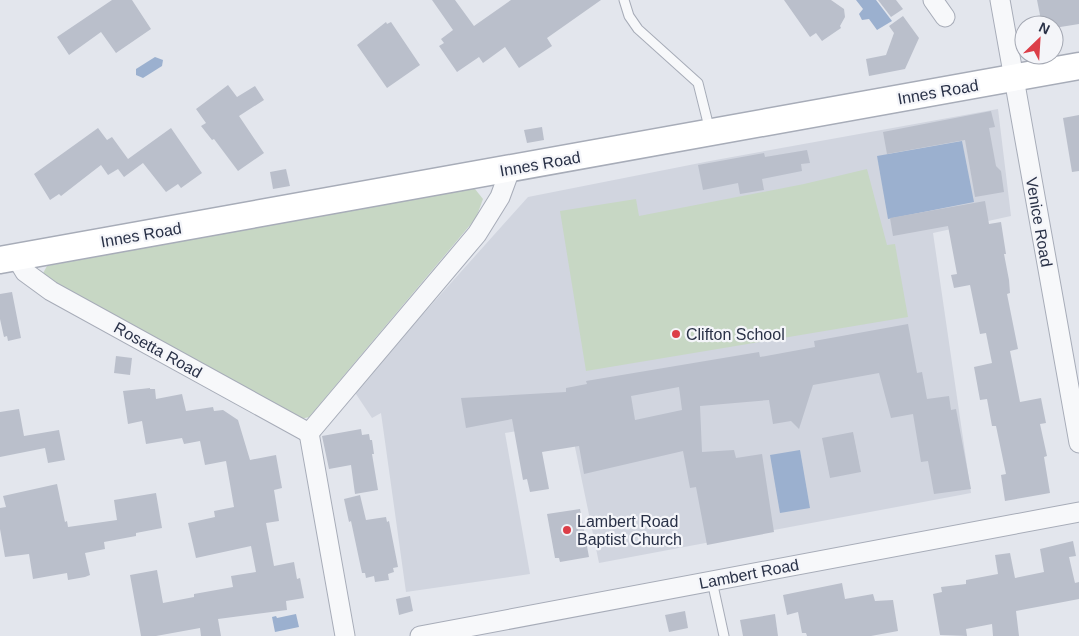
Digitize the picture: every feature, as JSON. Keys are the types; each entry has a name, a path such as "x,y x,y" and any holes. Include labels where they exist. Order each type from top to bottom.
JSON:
{"street":[{"path":"933,0 945,17"},
{"name":"Venice Road","path":"1000,0 1012,79 1079,443"},
{"name":"Innes Road","path":"8,259 445,179 510,170 711,134 1079,66"},
{"path":"345,636 308,433 477,234 500,197 510,170"},
{"name":"Rosetta Road","path":"8,259 51,291 308,433"},
{"name":"Lambert Road","path":"420,636 1079,512"}],"lane":[{"path":"624,0 629,16 638,29 698,84 705,104 711,134"},
{"path":"712,581 724,636"}],"shaded area":[{"name":"Clifton School","path":"998,109 1011,216 933,233 971,493 599,563 570,423 505,433 530,574 406,592 381,413 372,418 354,391 528,197 710,161"}],"green space":[{"path":"867,169 887,245 895,244 908,317 586,371 560,211 636,199 639,216 804,184"},
{"path":"469,188 475,189 483,199 476,218 309,417 301,419 45,280 42,275 47,266"}],"water":[{"path":"856,0 876,0 892,21 877,30 869,19 862,20 859,14 863,9"},
{"path":"155,57 163,60 162,66 143,78 136,75 136,69"},
{"path":"962,141 974,202 888,219 877,156"},
{"path":"800,450 810,508 780,513 770,455"},
{"path":"296,614 299,627 275,632 272,617 276,616 277,618"}],"building":[{"path":"112,0 132,0 151,29 116,53 101,32 69,55 57,37"},
{"path":"432,0 455,0 474,26 511,0 601,0 547,38 552,46 519,68 505,47 483,63 479,57 457,72 439,46 444,43 441,39 453,30"},
{"path":"784,0 831,0 844,9 845,17 840,26 841,28 822,41 816,33 810,37"},
{"path":"878,0 896,0 903,9 891,17"},
{"path":"1037,0 1079,0 1079,24 1064,26 1064,15 1040,15"},
{"path":"903,16 919,38 905,69 869,76 866,59 886,55 894,33 889,26"},
{"path":"386,22 387,24 391,22 420,65 387,88 357,45"},
{"path":"228,85 237,97 255,86 264,100 239,116 264,153 238,171 214,139 212,140 201,126 206,123 196,109"},
{"path":"991,111 995,127 989,128 996,166 1001,171 1004,192 975,197 965,140 887,154 883,132"},
{"path":"1079,115 1079,171 1072,172 1063,118"},
{"path":"542,127 544,140 527,143 524,130"},
{"path":"98,128 107,140 112,137 128,159 171,128 202,173 181,188 178,184 166,192 143,163 124,177 118,169 108,175 101,165 61,196 59,194 50,200 34,174"},
{"path":"807,150 810,163 801,164 802,171 762,179 764,190 740,194 738,183 703,190 698,165 764,153 765,157"},
{"path":"286,169 290,186 273,189 270,172"},
{"path":"985,201 989,224 1001,222 1009,280 1010,293 1007,294 1018,349 1010,351 1020,402 1041,398 1046,423 1040,424 1047,456 1044,457 1050,493 1005,501 1001,475 1006,474 996,426 992,426 987,399 980,400 974,367 992,363 986,333 980,334 970,285 954,288 951,275 957,274 948,226 893,236 890,218"},
{"path":"12,292 21,338 8,341 7,336 4,337 0,319 0,294"},
{"path":"908,324 917,373 922,372 927,399 949,396 951,410 956,409 971,489 934,494 928,461 921,462 913,414 891,418 879,373 813,385 799,429 791,421 773,424 769,400 700,406 702,452 734,450 736,458 762,454 774,532 707,545 696,487 690,488 683,451 584,474 579,446 542,452 549,489 530,492 527,479 523,480 512,419 466,428 461,398 566,392 566,388 587,384 586,381 759,352 760,357 815,347 814,341","holes":["679,387 682,410 635,420 631,396"]},
{"path":"116,356 132,358 130,375 114,373"},
{"path":"155,389 156,399 182,394 186,411 213,407 214,411 223,410 238,420 250,460 276,455 282,488 274,490 279,521 266,523 274,566 294,562 297,579 300,578 304,598 286,601 287,610 218,619 221,636 201,636 200,628 156,636 141,636 130,575 157,570 163,603 194,597 194,594 233,587 231,576 256,572 251,546 196,558 188,523 215,517 214,511 234,507 226,461 205,465 200,441 184,444 182,438 146,444 142,421 128,424 123,391"},
{"path":"19,409 24,436 59,430 65,460 48,463 45,448 0,457 0,412"},
{"path":"361,429 362,435 369,434 370,440 372,440 374,454 372,454 378,490 355,494 351,465 329,469 322,436"},
{"path":"853,432 861,472 830,478 822,438"},
{"path":"57,484 65,522 67,521 68,527 117,520 114,500 156,493 162,528 136,533 136,536 104,542 105,549 85,553 90,575 85,577 68,580 67,573 33,579 29,554 5,557 0,529 0,508 6,507 3,496"},
{"path":"360,495 366,520 386,517 387,522 389,521 398,567 393,568 394,572 388,574 389,580 375,582 374,576 366,578 365,573 362,573 351,521 349,522 344,499"},
{"name":"Lambert Road Baptist Church","path":"580,509 589,557 560,562 559,558 555,558 547,514"},
{"path":"1073,541 1076,556 1069,557 1075,583 1079,582 1079,599 1016,611 1019,636 993,636 992,624 966,629 967,636 940,635 933,594 942,592 941,587 966,584 966,580 998,574 995,555 1010,553 1015,578 1044,572 1040,549"},
{"path":"842,583 845,599 873,594 875,601 893,600 898,631 871,636 807,636 806,633 802,633 798,612 787,615 783,595"},
{"path":"410,596 413,611 399,615 396,599"},
{"path":"685,611 688,628 669,632 665,615"},
{"path":"775,614 778,636 743,636 740,620"}],"place":[{"name":"Clifton School","path":"676,334"},
{"name":"Lambert Road Baptist Church","path":"567,530"}]}
